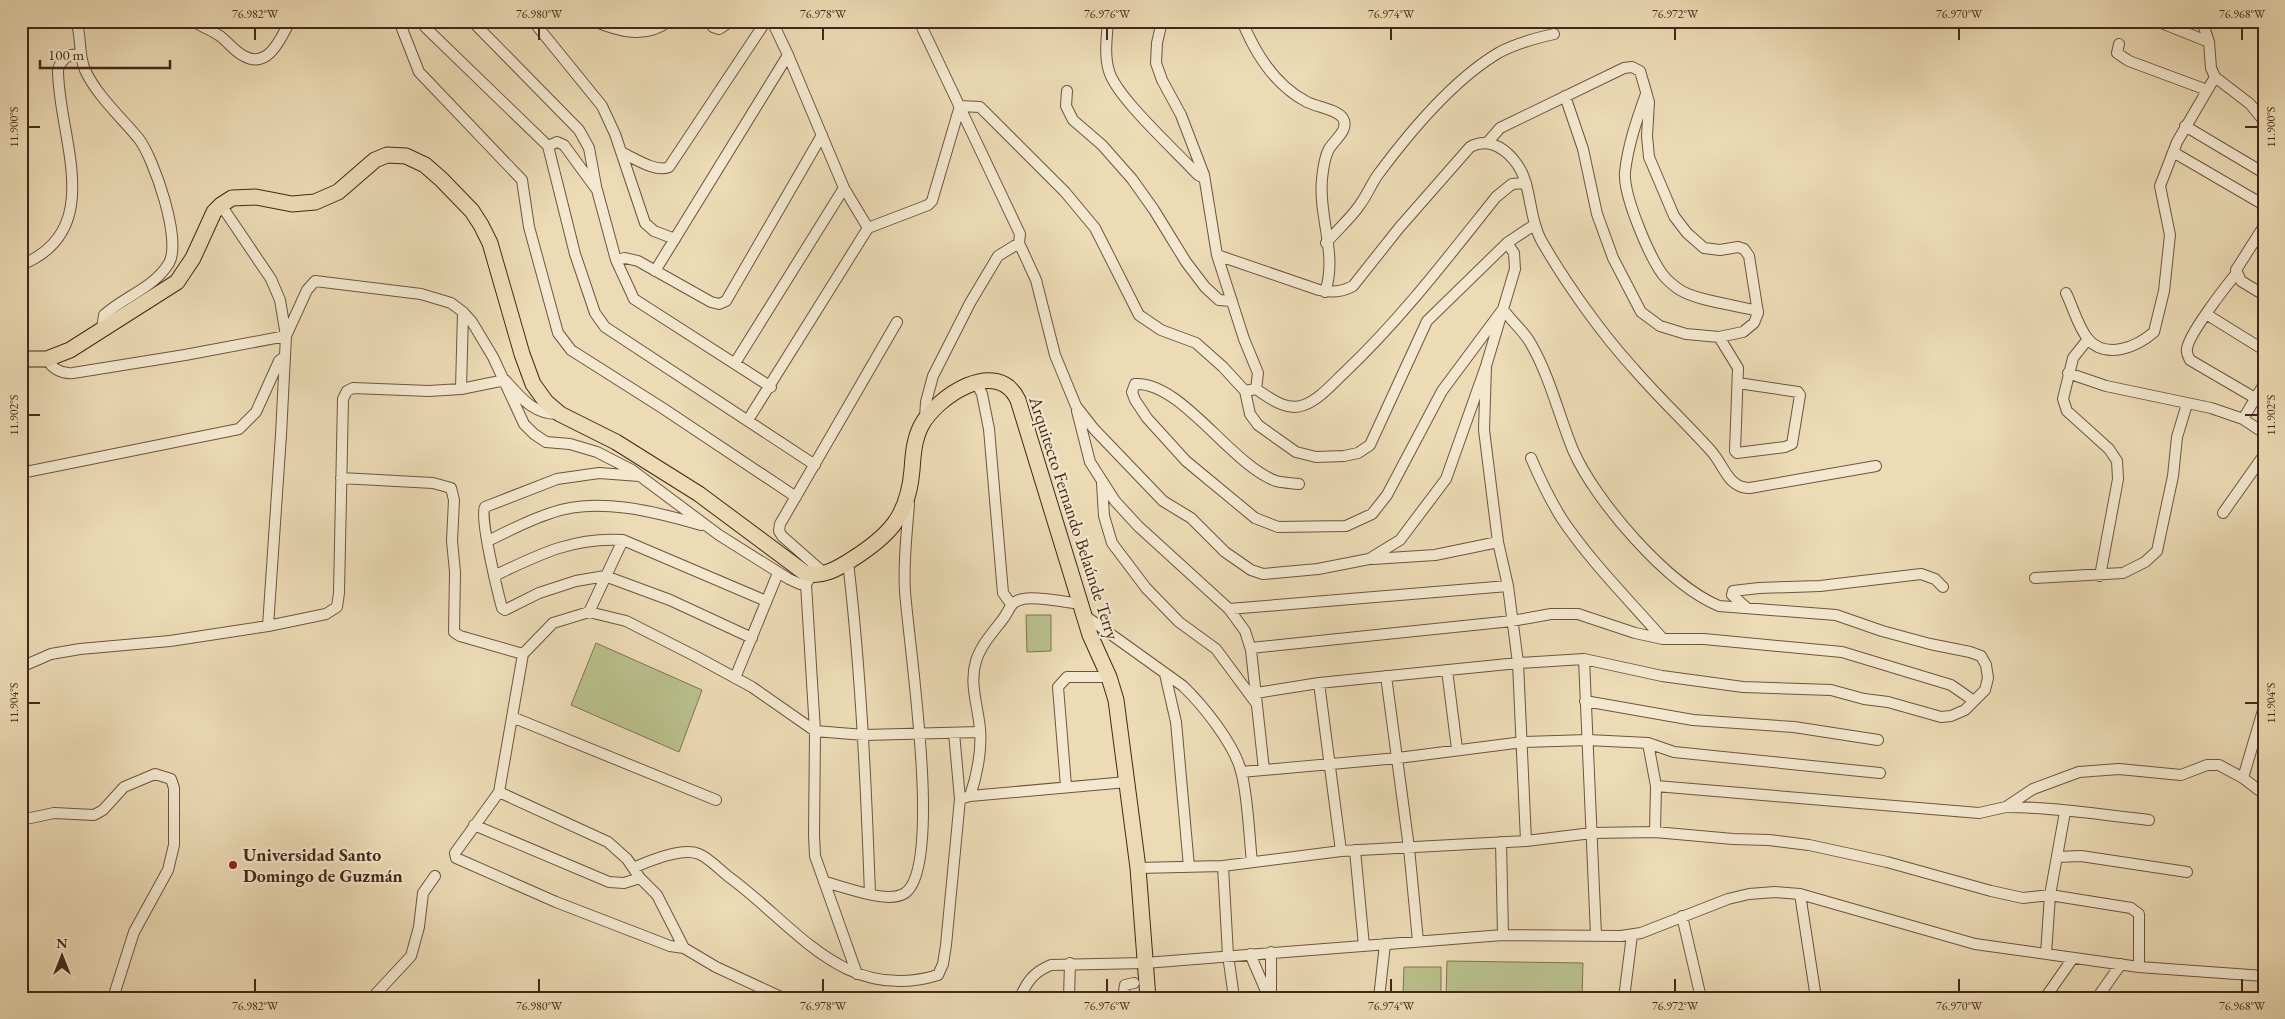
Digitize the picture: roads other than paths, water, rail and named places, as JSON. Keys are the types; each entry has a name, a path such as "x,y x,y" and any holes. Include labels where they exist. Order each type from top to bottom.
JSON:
{"main road":[{"path":"21,359 47,359 70,350 177,282 193,258 210,219 221,205 232,198 244,196 292,204 315,202 338,192 376,160 387,155 406,156 425,165 458,195 481,225 490,243 522,354 533,384 546,402 560,414 584,424 698,494 799,570 814,577"},
{"name":"Arquitecto Fernando Belaúnde Terry","path":"814,577 848,562 891,530 904,511 909,495 915,441 925,418 945,398 967,384 976,382 987,381 1006,385 1012,389 1018,400 1090,635 1109,677 1121,727 1138,868 1148,998"}],"street":[{"path":"76,21 80,34 84,68 92,82 146,150 161,193 172,236 173,252 170,262 146,288 104,315 102,329"},
{"path":"193,21 217,34 242,56 252,59 262,58 274,50 290,21"},
{"path":"399,21 419,72 522,180 529,227 558,333 571,350 796,497"},
{"path":"472,21 579,130 588,148 596,190 616,260 634,299 770,387"},
{"path":"533,21 602,106 621,152 645,222 654,231 675,239"},
{"path":"594,21 616,29 643,33 656,30 669,21"},
{"path":"710,21 713,27 719,29 731,21"},
{"path":"621,152 657,168 664,170 669,168 766,21"},
{"path":"772,21 844,188 868,228"},
{"path":"919,21 1020,234 1019,243 1036,280 1055,355 1076,406 1090,462 1115,501 1138,526 1229,609 1245,631 1251,648 1264,770"},
{"path":"1108,21 1106,54 1108,70 1113,81 1132,105 1198,175 1204,178"},
{"path":"1162,21 1157,43 1156,63 1162,80 1181,115 1204,178 1217,255 1258,372 1256,388"},
{"path":"1242,21 1258,53 1283,85 1301,99 1339,114 1344,121 1344,129 1329,149 1322,172 1321,192 1330,267 1325,292"},
{"path":"2202,21 2209,42 2211,68 2215,77 2250,104 2263,117"},
{"path":"2137,23 2159,22 2209,42"},
{"path":"425,27 548,146 575,254 595,314 606,327 815,464"},
{"path":"1326,243 1360,205 1376,178 1398,148 1444,97 1478,67 1501,52 1522,42 1554,34"},
{"path":"2119,44 2117,54 2129,61 2207,90"},
{"path":"21,266 52,246 62,234 71,212 72,181 58,70 64,58 72,55 81,55"},
{"path":"655,271 788,55"},
{"path":"1487,143 1500,128 1564,96 1628,67 1640,71 1647,91 1650,113 1647,136 1650,157 1668,205 1680,225 1704,248 1720,250 1738,248 1746,251 1750,259 1758,311 1754,323 1747,330 1738,334 1719,337 1697,336 1660,326 1646,318 1637,306 1613,258 1597,214 1576,125 1564,96"},
{"path":"2066,293 2088,339 2099,347 2115,350 2134,347 2154,332 2164,291 2170,235 2160,186 2185,126 2215,77"},
{"path":"1067,91 1066,106 1073,120 1102,145 1132,179 1154,210 1186,262 1205,287 1219,300 1232,301"},
{"path":"1647,91 1632,134 1625,173 1627,188 1650,251 1662,274 1688,294 1758,311"},
{"path":"748,420 868,228 928,205 932,201 960,106"},
{"path":"960,106 980,107 1065,192 1095,228 1139,315 1161,330 1196,343 1223,367 1245,391 1250,414 1258,426 1296,452 1316,457 1358,453 1370,446 1428,321 1507,243 1534,224"},
{"path":"2185,126 2264,173"},
{"path":"616,260 625,258 638,261 712,302 719,304 726,301 822,135"},
{"path":"548,146 557,142 564,145 596,190"},
{"path":"1217,255 1325,292 1338,292 1353,286 1399,228 1470,147 1487,143 1498,146 1513,158 1521,170 1526,183 1534,224 1542,241 1585,306 1632,368 1712,452 1734,484 1741,488 1750,488 1876,466"},
{"path":"2173,152 2264,205"},
{"path":"1256,388 1277,403 1290,407 1303,406 1319,396 1393,324 1496,197 1512,184 1526,183"},
{"path":"735,363 844,188"},
{"path":"221,205 271,280 280,300 286,336 268,626"},
{"path":"2264,226 2236,267 2236,274 2241,281 2264,295"},
{"path":"925,418 926,402 934,376 970,303 998,256 1019,243"},
{"path":"1369,559 1400,540 1446,479 1486,366 1515,270 1514,253 1507,243"},
{"path":"2236,274 2206,314 2188,343 2188,356 2190,360 2255,398"},
{"path":"286,336 307,290 315,281 421,294 451,303 463,312 494,357 524,424 534,434 546,442 570,444 596,452 641,476 707,526 778,574 795,582 814,577"},
{"path":"1299,484 1276,481 1260,472 1220,441 1196,417 1168,395 1144,384 1135,384 1132,392 1147,418 1186,461 1255,518 1278,527 1346,526 1372,514 1387,495 1442,391 1503,308"},
{"path":"1256,698 1319,683 1518,662 1584,659 1662,676 1734,686 1831,690 1941,717 1952,716 1965,710 1985,690 1988,678 1986,665 1981,656 1970,652 1930,644 1882,631 1836,614 1719,606 1701,599 1675,579 1643,548 1596,490 1574,452 1530,342 1503,308"},
{"path":"460,389 463,312"},
{"path":"2206,314 2264,350"},
{"path":"857,974 815,856 814,577 779,530 780,524 897,322"},
{"path":"47,359 56,369 64,373 73,373 165,359 286,336"},
{"path":"1719,337 1738,368 1735,451 1737,453 1785,448 1792,444 1800,395 1798,392 1738,383"},
{"path":"2088,339 2073,358 2063,399 2067,411 2109,449 2117,461 2118,479 2100,576"},
{"path":"21,473 239,429 256,412 281,358 284,357"},
{"path":"1486,366 1484,430 1498,542 1508,586 1518,662 1526,841"},
{"path":"2068,373 2106,386 2211,408 2243,419 2264,433"},
{"path":"505,380 519,396 538,411 548,414 560,414"},
{"path":"21,667 51,654 80,649 170,641 268,626 326,614 337,607 339,593 343,399 347,391 354,388 429,391 460,389 505,380"},
{"path":"976,382 985,406 991,441 1003,593 1011,604"},
{"path":"2243,419 2264,384"},
{"path":"1245,391 1256,388"},
{"path":"2035,578 2100,576 2123,573 2145,562 2157,551 2172,476 2177,437 2187,404"},
{"path":"1076,406 1094,429 1163,501 1191,518 1225,552 1251,570 1263,574 1276,574 1369,559 1435,555 1498,542"},
{"path":"2223,513 2264,455"},
{"path":"1531,458 1543,485 1562,519 1618,589 1664,639"},
{"path":"641,476 599,473 557,479 485,507 483,512 494,576 502,608 505,610 539,593 576,581 605,576 670,600 752,638"},
{"path":"341,478 433,483 451,488 454,500 452,541 455,572 454,632 460,636 523,654"},
{"path":"1102,482 1104,516 1112,543 1146,588 1179,622 1216,649 1256,698"},
{"path":"824,882 870,894 896,897 905,893 911,887 919,863 924,817 912,651 904,590 909,495"},
{"path":"488,541 552,512 593,506 651,510 707,526"},
{"path":"494,576 554,548 603,539 623,540 766,601"},
{"path":"589,612 623,540"},
{"path":"848,562 858,645 864,735 870,894"},
{"path":"736,678 778,574"},
{"path":"1746,608 1732,595 1733,591 1759,588 1820,586 1921,574 1935,579 1943,587"},
{"path":"1229,609 1508,586"},
{"path":"965,798 973,786 980,732 974,685 976,663 981,649 1011,604 1018,600 1031,598 1082,609 1165,674 1184,686 1197,699 1235,755 1241,772 1252,862"},
{"path":"783,998 716,967 684,948 670,946 556,902 461,862 456,858 455,853 499,792 523,654 553,623 589,612 626,621 736,678 815,731 864,735 980,732"},
{"path":"1251,648 1512,621 1551,614 1578,614 1634,633 1664,639 1704,639 1842,652 1951,685 1974,701"},
{"path":"1584,659 1596,935"},
{"path":"1448,670 1457,749"},
{"path":"1165,674 1176,722 1189,868"},
{"path":"1386,676 1409,848 1418,941"},
{"path":"1066,786 1058,687 1068,677 1109,677"},
{"path":"1319,683 1341,851"},
{"path":"1585,702 1693,720 1794,727 1878,740"},
{"path":"2243,778 2264,707"},
{"path":"512,717 716,800"},
{"path":"633,868 653,859 681,853 698,854 745,888 804,942 850,972 906,981 938,975 943,964 946,946 965,798 954,734"},
{"path":"1241,772 1398,758 1522,742 1588,740 1648,743 1674,752 1880,773"},
{"path":"1648,743 1656,786 1655,832"},
{"path":"2006,807 2033,789 2079,772 2119,769 2181,775 2207,766 2219,765 2243,778 2264,794"},
{"path":"21,820 54,813 94,815 103,810 124,787 155,774 170,779 174,794 174,845 168,870 134,932 113,998"},
{"path":"965,798 1066,786 1127,782"},
{"path":"1656,786 1980,814 2006,807 2049,807 2065,812 2148,820"},
{"path":"499,792 608,842 627,859 640,878 656,895 684,948"},
{"path":"2046,954 2050,895 2065,812"},
{"path":"474,825 609,882 624,884 640,878"},
{"path":"1138,868 1223,866 1341,851 1526,841 1592,833 1655,832 1733,839 1769,840 1809,845 1887,862 2023,898 2050,895 2131,908 2139,914 2139,967"},
{"path":"1501,842 1503,935"},
{"path":"1355,850 1364,946"},
{"path":"2057,857 2081,856 2186,872"},
{"path":"1223,866 1228,955 1234,998"},
{"path":"372,998 411,956 419,928 423,893 435,876"},
{"path":"1020,998 1029,978 1038,970 1051,964 1145,963 1228,955 1503,935 1632,934 1641,933 1728,899 1749,894 1775,892 1800,894 1975,944 2139,967 2264,976"},
{"path":"1800,894 1816,998"},
{"path":"1682,916 1701,998"},
{"path":"1624,998 1632,934"},
{"path":"1379,998 1385,944"},
{"path":"1270,998 1271,952"},
{"path":"1250,954 1270,998"},
{"path":"2045,998 2073,958"},
{"path":"1069,998 1070,963"},
{"path":"2097,998 2120,964"},
{"path":"1123,998 1125,985 1134,983"},
{"path":"686,998 728,998"}],"place":[{"name":"Universidad Santo Domingo de Guzmán","path":"233,865"}]}
